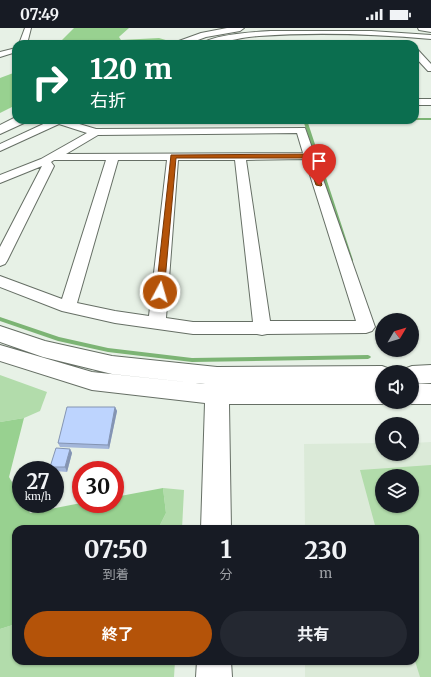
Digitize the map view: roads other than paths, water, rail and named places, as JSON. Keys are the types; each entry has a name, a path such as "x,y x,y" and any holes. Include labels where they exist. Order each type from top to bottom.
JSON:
{"street":[{"path":"24,40 28,28"},
{"path":"190,40 216,30 240,28"},
{"path":"422,28 431,29"},
{"path":"355,33 360,40"},
{"path":"222,40 245,34 272,36 313,36 355,33 398,34 431,37"},
{"path":"398,34 404,40"},
{"path":"0,55 12,51"},
{"path":"419,56 431,69"},
{"path":"419,102 431,102"},
{"path":"0,130 12,124"},
{"path":"0,148 51,124"},
{"path":"0,281 68,307 115,317 193,328 262,329 366,327 301,130 96,132 71,124"},
{"path":"0,179 49,159 96,132"},
{"path":"49,159 113,156 309,156"},
{"path":"68,307 113,156"},
{"path":"157,322 173,156"},
{"path":"240,156 262,329"},
{"path":"0,261 48,166 49,159"},
{"path":"0,334 44,349 112,365 217,385 375,375"},
{"path":"0,353 92,381 217,385 375,394"},
{"path":"419,374 431,374"},
{"path":"216,525 217,385"},
{"path":"419,394 431,394"},
{"path":"214,665 214,677"}],"waterway":[{"path":"419,119 431,119"},
{"path":"306,124 351,260"},
{"path":"0,319 58,339 108,350 192,360 368,357"}]}
